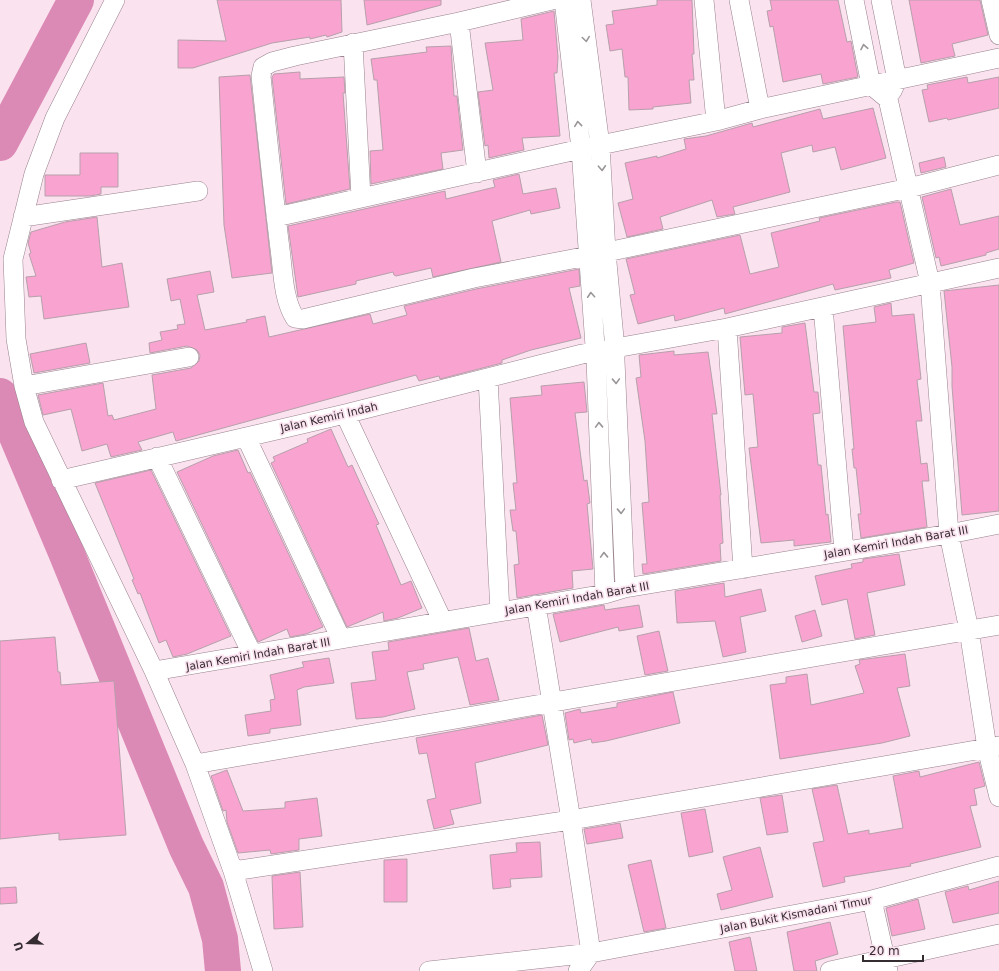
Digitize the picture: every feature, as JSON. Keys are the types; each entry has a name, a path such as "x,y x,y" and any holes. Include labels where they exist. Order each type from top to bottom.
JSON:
{"street":[{"path":"115,0 55,118 34,174 13,259 16,339 24,386 34,422 154,671 195,764 233,871 263,971"},
{"path":"552,0 459,22 295,56 272,62 263,67 262,76 284,281 291,311 295,318 303,319 474,278 588,256 909,188 999,165"},
{"path":"564,0 581,149 595,352 605,594"},
{"path":"581,0 600,145 606,252 614,348 624,588"},
{"path":"704,0 716,121"},
{"path":"739,0 760,108"},
{"path":"854,0 871,85 888,100 930,283 949,534 993,747 999,797"},
{"path":"881,0 897,80 888,100"},
{"path":"991,0 999,35"},
{"path":"459,22 477,173"},
{"path":"353,43 361,198"},
{"path":"276,217 581,149 716,121 760,108 999,58"},
{"path":"23,218 198,191"},
{"name":"Jalan Kemiri Indah","path":"61,480 345,414 595,352 727,328 999,268"},
{"path":"823,307 844,551"},
{"path":"727,328 743,569"},
{"path":"24,386 189,357"},
{"path":"488,378 500,612"},
{"path":"345,414 443,622"},
{"path":"246,437 341,639"},
{"path":"157,458 252,654"},
{"name":"Jalan Kemiri Indah Barat III","path":"154,671 605,594 624,588 949,534 999,524"},
{"path":"536,605 571,820 590,953 578,971"},
{"path":"195,764 999,625"},
{"path":"233,871 571,820 993,747"},
{"name":"Jalan Bukit Kismadani Timur","path":"429,971 590,953 872,900 999,866"},
{"path":"872,900 887,965"},
{"path":"830,971 887,965 999,934"}],"building":[{"path":"217,0 341,0 342,32 327,37 326,35 310,39 310,37 272,43 193,68 178,68 178,40 226,41"},
{"path":"364,0 441,0 441,5 367,25"},
{"path":"657,0 692,0 694,54 692,54 694,80 689,80 691,103 653,107 653,109 629,110 628,77 625,77 622,49 610,51 606,25 614,24 612,11 657,5"},
{"path":"770,0 838,0 847,42 851,41 858,77 823,84 821,74 783,82 773,26 770,27 767,11 772,10"},
{"path":"909,0 980,0 988,35 952,44 955,56 921,63"},
{"path":"554,11 558,57 557,73 554,73 560,136 522,138 524,150 489,158 488,145 485,146 478,92 493,90 485,43 523,40 521,19"},
{"path":"451,46 454,96 457,96 463,150 441,153 443,169 371,184 370,151 383,150 377,80 374,80 371,59 427,52 426,47"},
{"path":"300,72 300,79 344,77 345,93 343,93 350,189 286,204 272,77 274,74"},
{"path":"250,75 272,273 232,278 224,225 219,77"},
{"path":"967,77 968,83 999,77 999,108 948,120 947,118 929,122 922,90 928,89 927,85"},
{"path":"873,108 886,158 841,170 835,147 813,152 812,145 781,153 790,192 733,207 735,214 717,217 712,200 660,217 663,229 627,237 618,203 633,199 625,163 657,156 657,158 686,149 684,139 706,136 752,123 753,127 820,109 823,119"},
{"path":"80,153 118,153 118,187 101,187 101,194 90,196 45,196 45,175 80,175"},
{"path":"944,157 946,167 921,173 919,163"},
{"path":"519,174 523,194 556,188 560,208 531,214 530,210 492,221 501,262 433,277 431,268 396,276 393,272 356,281 356,284 298,297 288,226 445,191 446,199 495,187 493,180"},
{"path":"951,189 960,225 999,216 999,249 986,253 986,255 941,266 939,257 936,258 922,197"},
{"path":"900,202 914,263 889,270 891,278 835,290 833,284 725,314 724,308 675,321 674,315 638,324 630,295 635,294 626,259 740,235 750,274 779,267 771,233 820,221 819,218"},
{"path":"97,217 102,267 122,263 129,307 44,319 41,296 29,297 26,277 36,276 29,254 31,253 28,243 31,232 65,222"},
{"path":"579,269 580,286 569,288 581,338 531,350 502,360 502,363 440,379 439,376 419,381 416,375 176,441 173,432 138,442 142,450 111,457 107,444 82,451 71,409 43,415 38,395 103,383 108,416 112,415 114,420 156,409 152,375 191,368 199,361 200,355 197,350 187,346 150,353 149,343 162,340 160,332 178,329 177,325 185,324 180,299 171,301 167,279 210,271 214,292 197,295 205,330 247,322 246,320 265,316 269,337 370,314 373,324 407,315 404,306 476,289"},
{"path":"999,285 999,511 962,515 952,386 952,367 944,291"},
{"path":"891,303 892,316 914,314 921,379 917,380 922,421 916,421 921,464 927,463 929,481 922,481 927,527 861,538 858,514 861,514 856,468 854,468 852,449 854,449 843,326 876,322 874,307"},
{"path":"805,323 814,392 818,392 820,413 813,414 818,465 821,465 826,515 828,514 831,542 794,546 794,540 761,543 749,448 758,447 753,394 745,395 740,337 782,333 782,327"},
{"path":"86,343 90,363 34,373 30,354"},
{"path":"674,351 674,355 708,352 717,414 712,414 721,495 723,543 720,544 721,561 643,574 642,564 647,564 642,503 649,502 645,441 636,378 641,377 639,355"},
{"path":"584,382 587,412 575,413 584,481 587,480 590,503 587,504 593,569 572,571 573,588 517,598 514,565 519,564 516,531 513,531 510,510 516,510 513,483 517,483 510,398 542,395 541,386"},
{"path":"331,429 348,467 352,465 379,524 376,525 401,585 411,581 422,608 398,618 384,621 383,612 347,627 271,463 275,461 273,457 308,442 307,439"},
{"path":"238,450 248,473 250,472 323,627 306,634 290,637 287,629 258,642 177,472 213,456"},
{"path":"151,470 231,636 187,654 173,657 166,640 159,643 140,593 138,594 132,580 134,579 95,483"},
{"path":"899,554 905,585 867,593 875,635 855,639 847,599 822,605 815,576 852,568 851,564 863,562 863,559"},
{"path":"724,583 725,597 761,589 766,611 740,617 746,652 723,657 715,621 677,623 675,591"},
{"path":"604,605 605,610 639,605 643,627 619,631 618,627 560,642 553,614"},
{"path":"815,610 822,636 802,642 795,616"},
{"path":"469,628 476,661 488,658 499,700 470,705 458,657 423,664 424,669 407,672 415,709 383,717 356,719 351,683 376,680 372,652 389,650 388,642"},
{"path":"659,631 668,671 645,675 637,636"},
{"path":"55,637 58,672 60,672 61,685 114,681 126,835 59,840 59,833 0,839 0,641"},
{"path":"905,654 910,686 897,688 910,736 882,743 780,759 770,685 786,683 786,677 807,674 811,705 864,693 855,666 860,664 859,660"},
{"path":"329,658 334,683 304,687 297,690 301,725 270,729 270,733 248,736 245,715 271,711 270,700 275,699 270,675 304,667 302,662"},
{"path":"673,692 680,723 606,741 592,743 591,739 574,743 573,739 569,740 565,713 580,709 581,713 617,707 617,703"},
{"path":"542,715 548,745 475,763 481,803 450,810 454,824 434,829 427,800 436,798 427,753 419,754 416,738"},
{"path":"979,762 985,786 974,789 977,805 970,806 981,847 910,864 911,866 844,877 845,882 823,887 813,843 824,841 812,789 837,785 848,834 869,830 869,834 903,828 893,776 919,771 920,777"},
{"path":"227,770 243,811 285,808 285,802 317,798 322,836 299,839 299,850 271,854 270,850 238,853 227,822 226,810 223,811 211,776"},
{"path":"782,795 788,832 767,835 760,798"},
{"path":"705,809 713,852 689,857 681,813"},
{"path":"620,823 623,838 587,844 584,829"},
{"path":"540,842 542,877 510,879 511,887 493,889 490,855 517,852 516,843"},
{"path":"760,847 773,897 721,910 717,894 732,890 723,857"},
{"path":"407,859 407,902 384,902 384,860"},
{"path":"651,860 666,928 644,932 628,865"},
{"path":"300,872 303,927 274,929 272,876"},
{"path":"999,881 999,913 953,923 945,892 968,886 969,890"},
{"path":"16,887 17,903 0,904 0,888"},
{"path":"918,899 925,929 892,936 886,908"},
{"path":"830,922 838,954 815,961 817,971 794,971 787,932"},
{"path":"750,937 757,971 735,971 729,942"}],"waterway":[{"path":"0,143 76,0"},
{"path":"0,396 66,552 186,846 206,887 220,939 223,971"}]}
